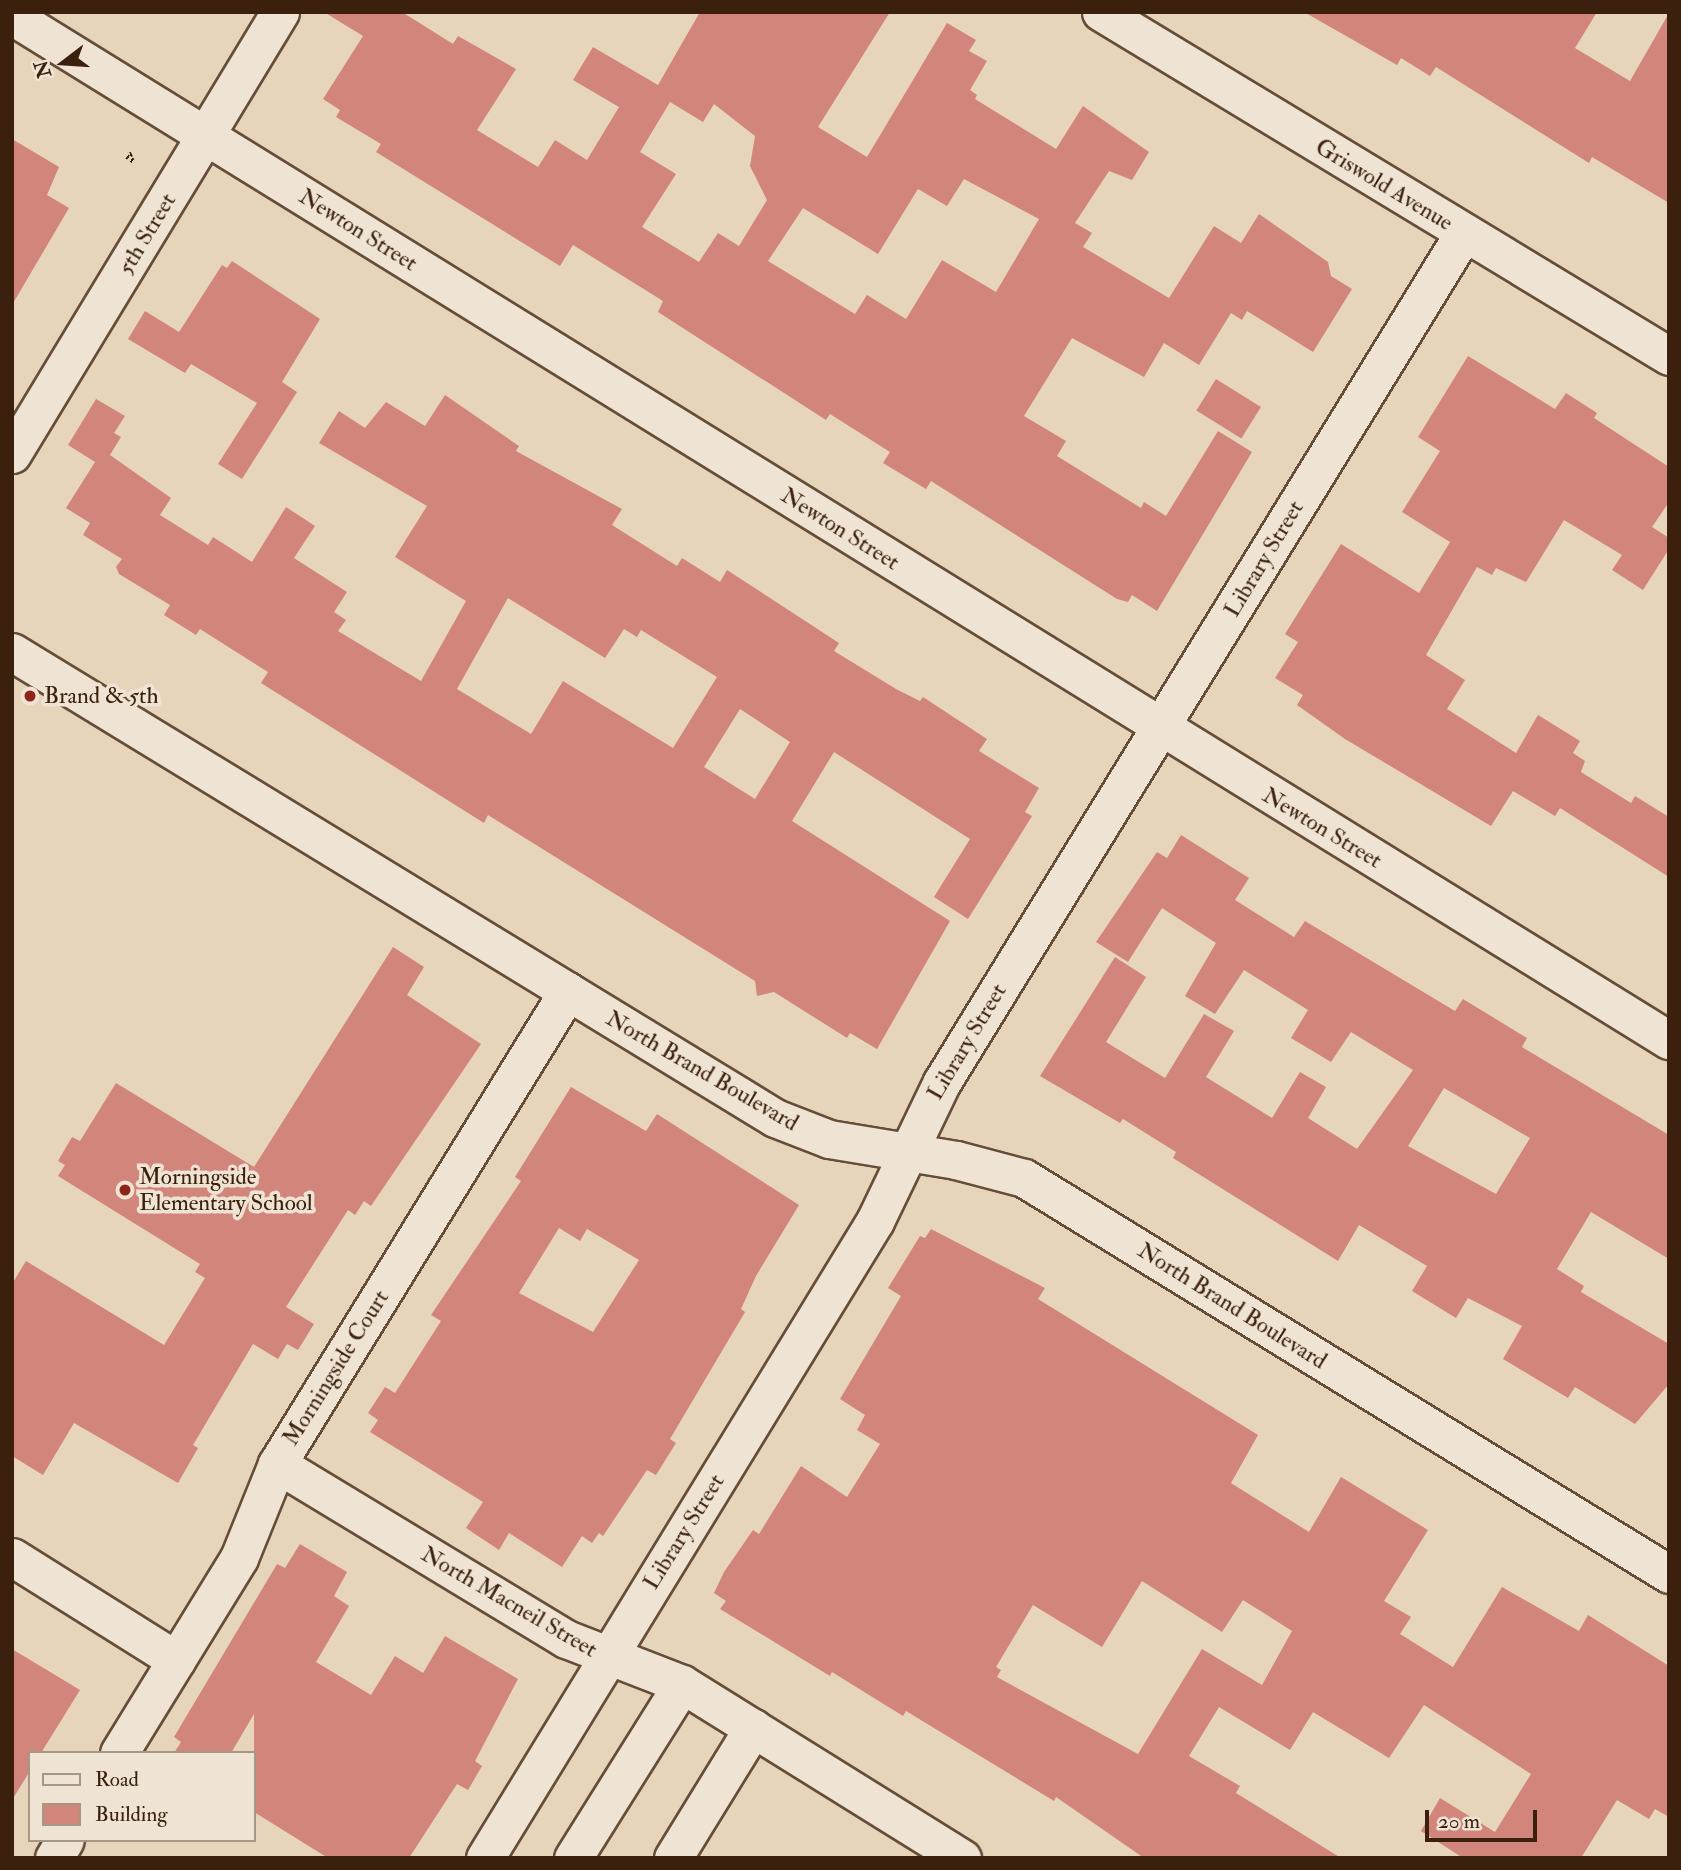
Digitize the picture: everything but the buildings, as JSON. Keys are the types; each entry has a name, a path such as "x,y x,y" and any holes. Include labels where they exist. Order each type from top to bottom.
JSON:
{"street":[{"name":"5th Street","path":"12,454 281,12"},
{"name":"Griswold Avenue","path":"1101,12 1463,234 1669,356"},
{"name":"Newton Street","path":"12,16 1160,729 1669,1040"},
{"name":"Library Street","path":"485,1858 875,1222 942,1082 1463,234"},
{"name":"North Brand Boulevard","path":"12,652 793,1126 829,1139 1024,1178 1669,1574"},
{"name":"Morningside Court","path":"120,1751 244,1548 277,1464 568,991"},
{"name":"North Macneil Street","path":"277,1464 606,1658 682,1684 962,1858"},
{"path":"12,1557 176,1660"},
{"path":"573,1858 682,1684"},
{"path":"673,1858 753,1728"},
{"path":"54,1858 64,1842"}],"path":[{"path":"132,153 127,156 134,161"}],"place":[{"name":"Brand & 5th","path":"30,696"},
{"name":"Morningside Elementary School","path":"125,1190"}]}
